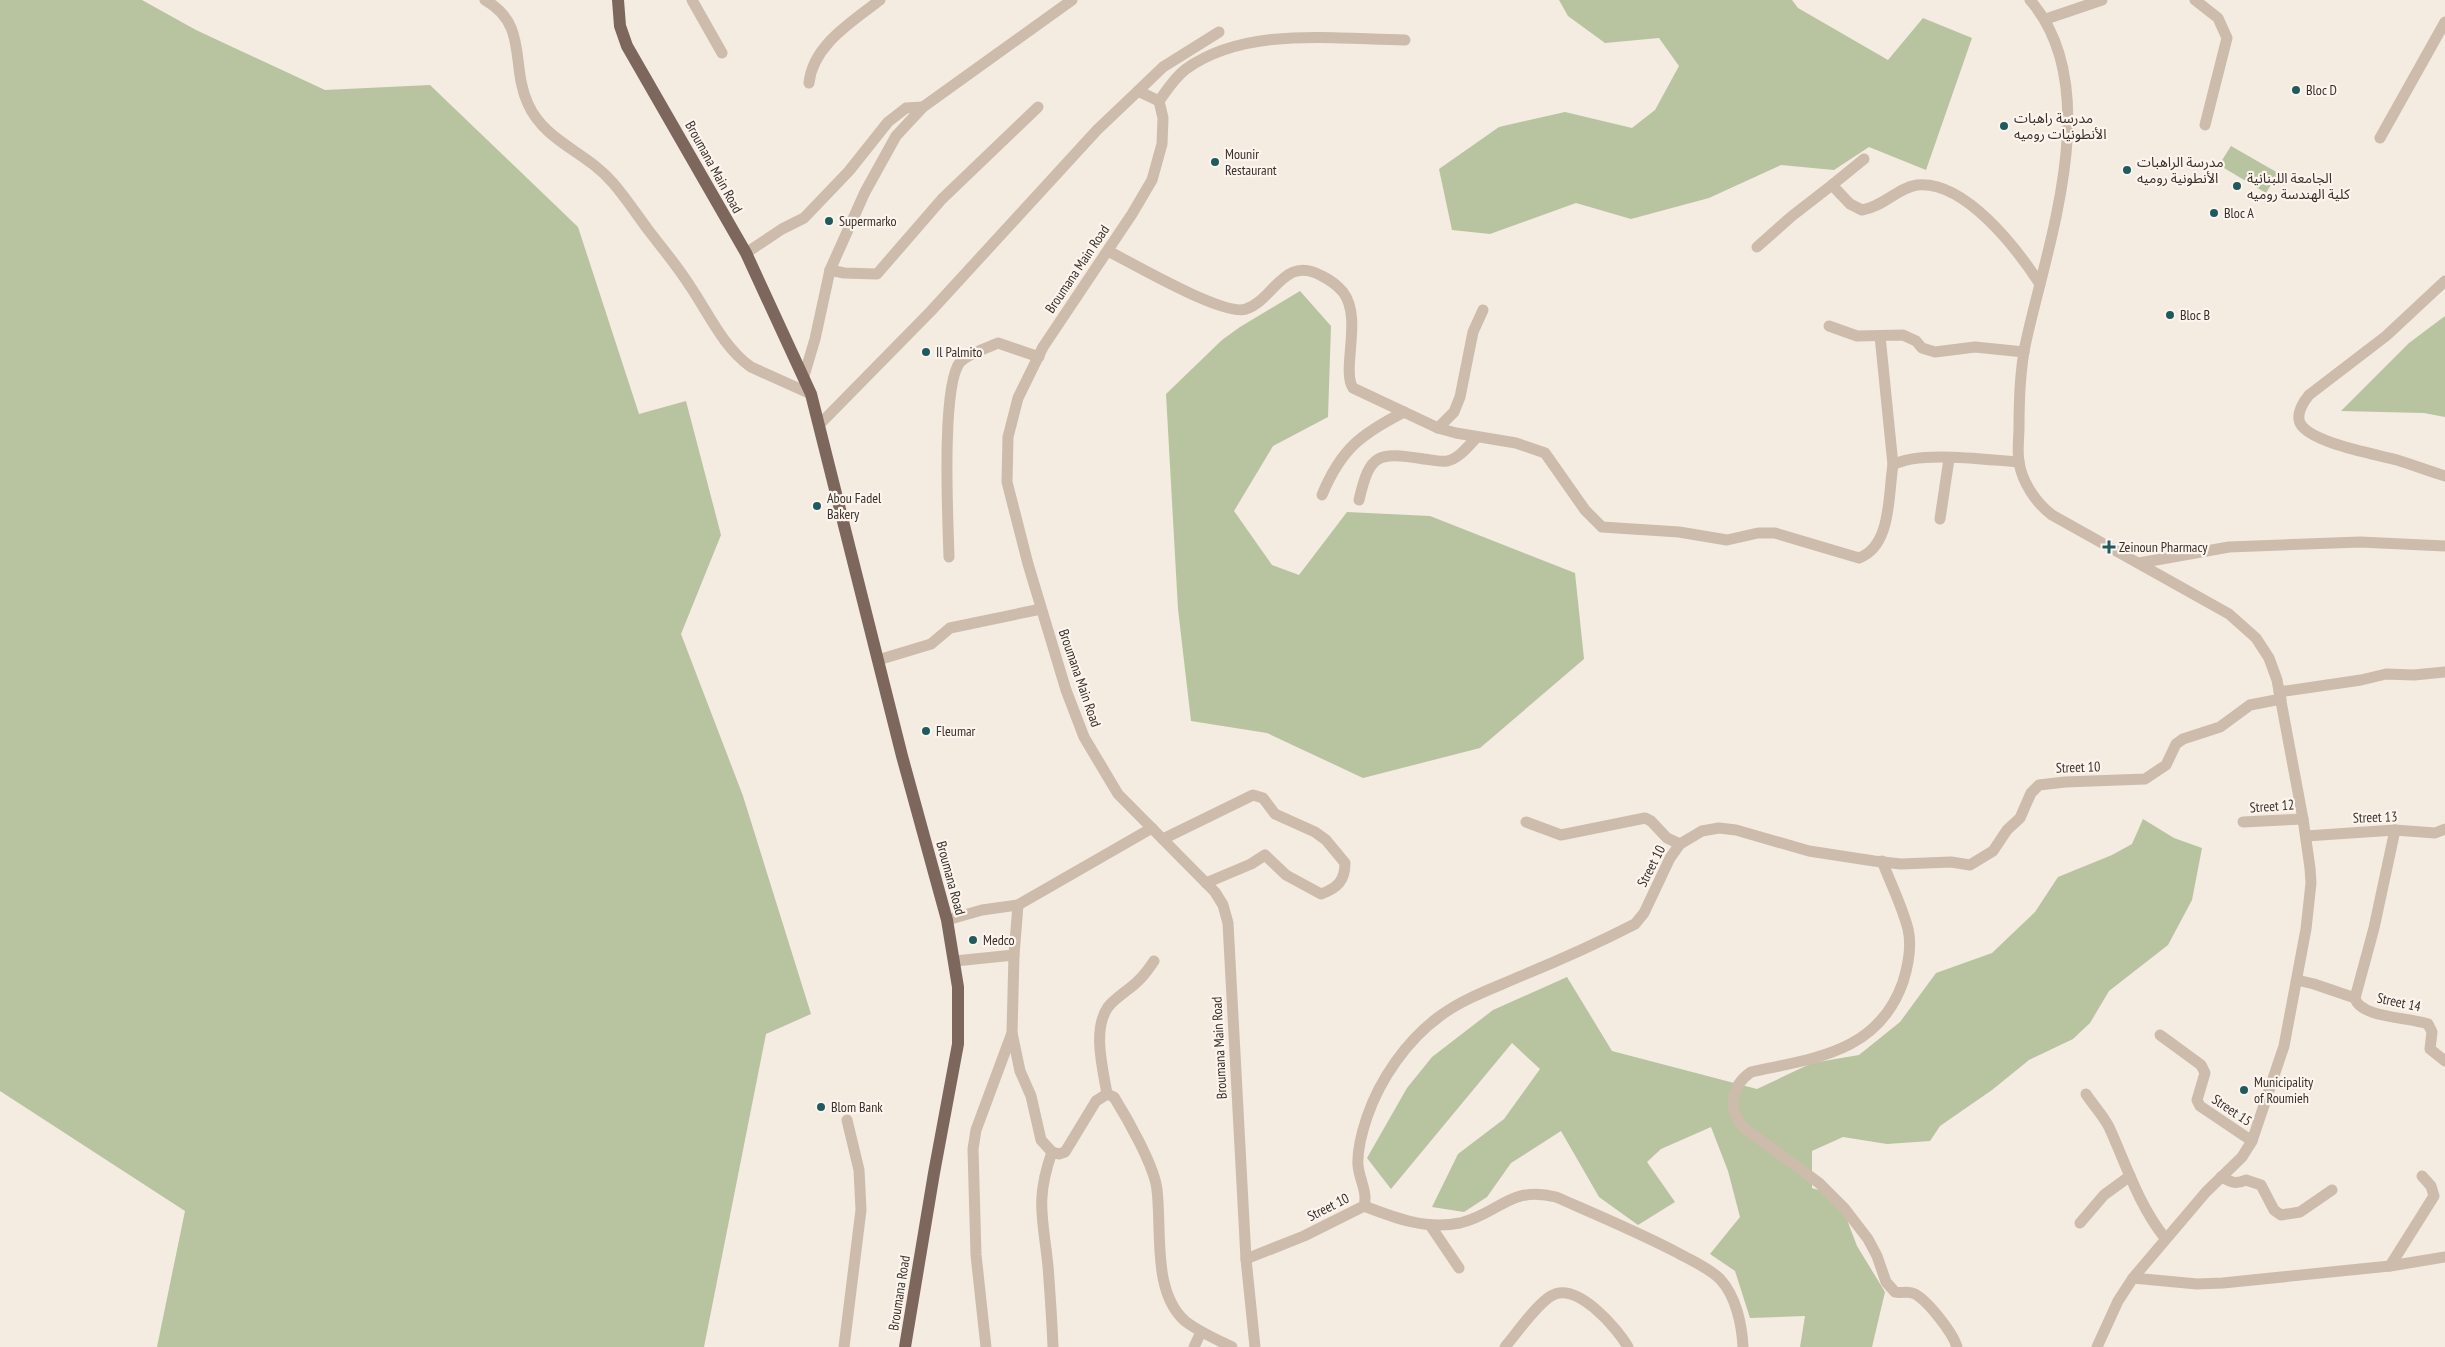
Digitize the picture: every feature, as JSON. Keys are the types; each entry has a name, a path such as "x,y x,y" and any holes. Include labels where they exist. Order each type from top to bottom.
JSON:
{"main road":[{"name":"Broumana Main Road","path":"618,0 620,26 628,46 746,254 812,394 819,425"},
{"name":"Broumana Road","path":"819,425 878,660 947,920 958,987 958,1044 905,1347"}],"street":[{"path":"485,0 506,17 514,31 518,50 520,77 528,104 542,126 612,181 683,275 724,339 743,361 751,367 812,394"},
{"path":"692,0 722,53"},
{"path":"809,83 810,72 818,54 830,41 880,0"},
{"path":"804,376 815,339 830,270 865,192 896,136 923,107 1072,0"},
{"path":"2030,0 2046,19 2061,65 2067,96 2069,128 2064,174 2024,352 2019,412 2019,462 2034,497 2042,508 2084,534 2229,614 2248,629 2269,658 2280,696 2303,818 2311,883 2297,980 2284,1046 2252,1141 2242,1157 2221,1176 2165,1238 2133,1278 2118,1301 2097,1347"},
{"path":"2046,19 2102,0"},
{"path":"2195,0 2218,18 2226,38 2205,125"},
{"path":"2380,138 2445,22"},
{"path":"819,425 931,311 1097,130 1162,67 1219,32"},
{"path":"1138,91 1159,101 1185,70 1221,50 1247,42 1270,38 1405,40"},
{"name":"Broumana Main Road","path":"1159,101 1163,118 1162,144 1152,180 1038,357 1018,398 1008,437 1007,482 1041,609 1084,736 1118,794 1206,883 1223,905 1228,923 1246,1259 1255,1347"},
{"path":"746,254 782,229 804,218 840,181 888,122 906,108 923,107"},
{"path":"830,270 844,273 877,274 942,199 1038,107"},
{"path":"1757,246 1864,159"},
{"path":"1832,185 1850,204 1862,210 1888,201 1908,188 1918,185 1943,188 1957,195 1997,227 2011,242 2040,284"},
{"path":"1108,251 1212,304 1232,310 1246,310 1258,302 1283,277 1295,272 1313,271 1333,282 1344,294 1350,314 1352,335 1350,380 1353,388 1438,428 1516,443 1546,453 1585,510 1602,527 1679,532 1727,540 1758,533 1775,533 1859,558 1869,554 1880,538 1894,465 1880,336"},
{"path":"2445,282 2386,336 2309,395 2303,402 2299,417 2301,424 2307,430 2330,442 2395,459 2445,476"},
{"path":"1438,428 1454,412 1460,397 1473,332 1483,310"},
{"path":"1829,326 1857,336 1903,335 1916,341 1922,348 1935,352 1975,347 2024,352"},
{"path":"949,556 947,453 953,378 961,362 998,344 1038,357"},
{"path":"1322,495 1335,466 1345,451 1377,426 1404,412"},
{"path":"1359,500 1365,476 1371,463 1382,457 1394,455 1449,461 1462,452 1477,437"},
{"path":"1894,465 1907,458 2019,462"},
{"path":"1940,519 1948,459"},
{"path":"2139,563 2228,547 2360,542 2445,546"},
{"path":"878,660 931,644 950,628 1041,609"},
{"path":"2280,696 2386,674 2414,675 2445,672"},
{"name":"Street 10","path":"1246,1259 1304,1236 1364,1206 1365,1193 1358,1166 1362,1134 1377,1094 1405,1049 1440,1016 1460,1004 1635,924 1644,913 1670,858 1680,844 1702,831 1719,828 1736,830 1809,852 1882,861 1933,864 1951,862 1970,865 1993,851 2007,830 2020,818 2031,793 2039,785 2065,782 2145,779 2166,765 2176,744 2183,739 2220,727 2250,705 2280,696"},
{"path":"1163,839 1253,795 1263,798 1275,814 1315,832 1326,840 1345,863 1345,876 1332,890 1322,894 1286,875 1265,855 1251,864 1206,883"},
{"path":"1526,822 1561,835 1645,818 1651,821 1658,831 1667,838 1680,844"},
{"name":"Street 12","path":"2243,822 2303,818"},
{"path":"947,920 982,910 1018,905 1152,828"},
{"name":"Street 13","path":"2306,836 2395,830 2435,833 2445,829"},
{"path":"2355,998 2374,928 2395,830"},
{"path":"1882,861 1908,930 1906,968 1893,1002 1870,1031 1838,1051 1751,1072 1743,1078 1736,1088 1733,1099 1734,1112 1743,1127 1805,1172 1832,1196 1868,1239 1889,1287 1895,1292 1908,1292 1919,1297 1951,1332 1957,1347"},
{"path":"1018,905 1014,955 1012,1033 1020,1071 1031,1096 1041,1140 1052,1152 1059,1154 1065,1152 1096,1101 1107,1094"},
{"path":"955,961 1014,955"},
{"path":"1107,1094 1102,1066 1100,1026 1103,1017 1109,1006 1141,979 1154,961"},
{"name":"Street 14","path":"2297,980 2355,998 2360,1008 2373,1014 2400,1016 2428,1024 2432,1032 2430,1048 2445,1061"},
{"path":"986,1347 976,1255 973,1149 976,1130 1012,1033"},
{"name":"Street 15","path":"2160,1035 2200,1065 2205,1073 2205,1081 2198,1093 2197,1100 2200,1106 2252,1141"},
{"path":"1107,1094 1114,1097 1132,1130 1157,1188 1166,1295 1185,1320 1201,1332 1232,1347"},
{"path":"2086,1094 2107,1124 2153,1222 2165,1238"},
{"path":"844,1347 861,1210 859,1170 847,1120"},
{"path":"1052,1152 1044,1179 1040,1216 1048,1264 1053,1347"},
{"path":"2080,1223 2104,1196 2130,1176"},
{"path":"2221,1176 2232,1183 2238,1184 2246,1180 2261,1185 2274,1210 2281,1215 2300,1212 2332,1190"},
{"path":"2390,1266 2434,1196 2431,1186 2422,1176"},
{"path":"1364,1206 1409,1222 1430,1225 1460,1223 1524,1194 1543,1193 1556,1197 1650,1238 1706,1268 1720,1280 1732,1297 1742,1330 1743,1347"},
{"path":"1430,1225 1459,1268"},
{"path":"2133,1278 2197,1284 2224,1283 2390,1266 2445,1257"},
{"path":"1505,1347 1541,1304 1553,1295 1563,1293 1577,1296 1596,1310 1614,1325 1628,1347"},
{"path":"1194,1347 1201,1332"}],"green space":[{"path":"0,0 142,0 196,30 325,90 430,85 578,227 639,414 686,401 721,535 681,634 743,796 811,1014 766,1034 704,1347 157,1347 185,1211 0,1091"},
{"path":"1559,0 1792,0 1798,8 1888,60 1923,18 1972,38 1926,170 1869,147 1834,170 1781,165 1709,198 1631,219 1576,203 1490,234 1452,230 1439,169 1499,127 1565,112 1632,128 1655,110 1679,66 1659,38 1605,43 1568,16"},
{"path":"2231,146 2278,173 2266,193 2219,165"},
{"path":"1300,291 1331,326 1328,417 1273,446 1234,511 1272,565 1299,575 1347,512 1430,516 1575,573 1584,659 1480,748 1363,778 1267,733 1191,721 1178,609 1166,394 1222,340"},
{"path":"2445,316 2445,417 2424,413 2341,411 2409,343"},
{"path":"2143,819 2174,838 2202,848 2192,900 2168,945 2109,991 2090,1023 2073,1039 2029,1060 1992,1090 1940,1126 1930,1141 1887,1144 1843,1137 1812,1151 1812,1188 1838,1196 1857,1246 1885,1292 1872,1347 1800,1347 1805,1316 1750,1318 1735,1271 1710,1254 1740,1217 1728,1171 1711,1127 1661,1149 1647,1162 1675,1202 1638,1225 1599,1197 1561,1131 1511,1163 1487,1197 1464,1212 1432,1207 1458,1154 1504,1119 1540,1069 1512,1043 1391,1189 1367,1158 1407,1088 1432,1057 1493,1010 1567,977 1612,1051 1757,1089 1812,1063 1859,1055 1900,1022 1936,973 1992,953 2035,912 2058,877 2112,855 2132,844"}],"place":[{"name":"Bloc D","path":"2296,90"},
{"name":"مدرسة راهبات الأنطونيات روميه","path":"2004,126"},
{"name":"Mounir Restaurant","path":"1215,162"},
{"name":"مدرسة الراهبات الأنطونية روميه","path":"2127,170"},
{"name":"الجامعة اللبنانية كلية الهندسة روميه","path":"2237,186"},
{"name":"Bloc A","path":"2214,213"},
{"name":"Supermarko","path":"829,221"},
{"name":"Bloc B","path":"2170,315"},
{"name":"Il Palmito","path":"926,352"},
{"name":"Abou Fadel Bakery","path":"817,506"},
{"name":"Zeinoun Pharmacy","path":"2109,547"},
{"name":"Fleumar","path":"926,731"},
{"name":"Medco","path":"973,940"},
{"name":"Municipality of Roumieh","path":"2244,1090"},
{"name":"Blom Bank","path":"821,1107"}]}
